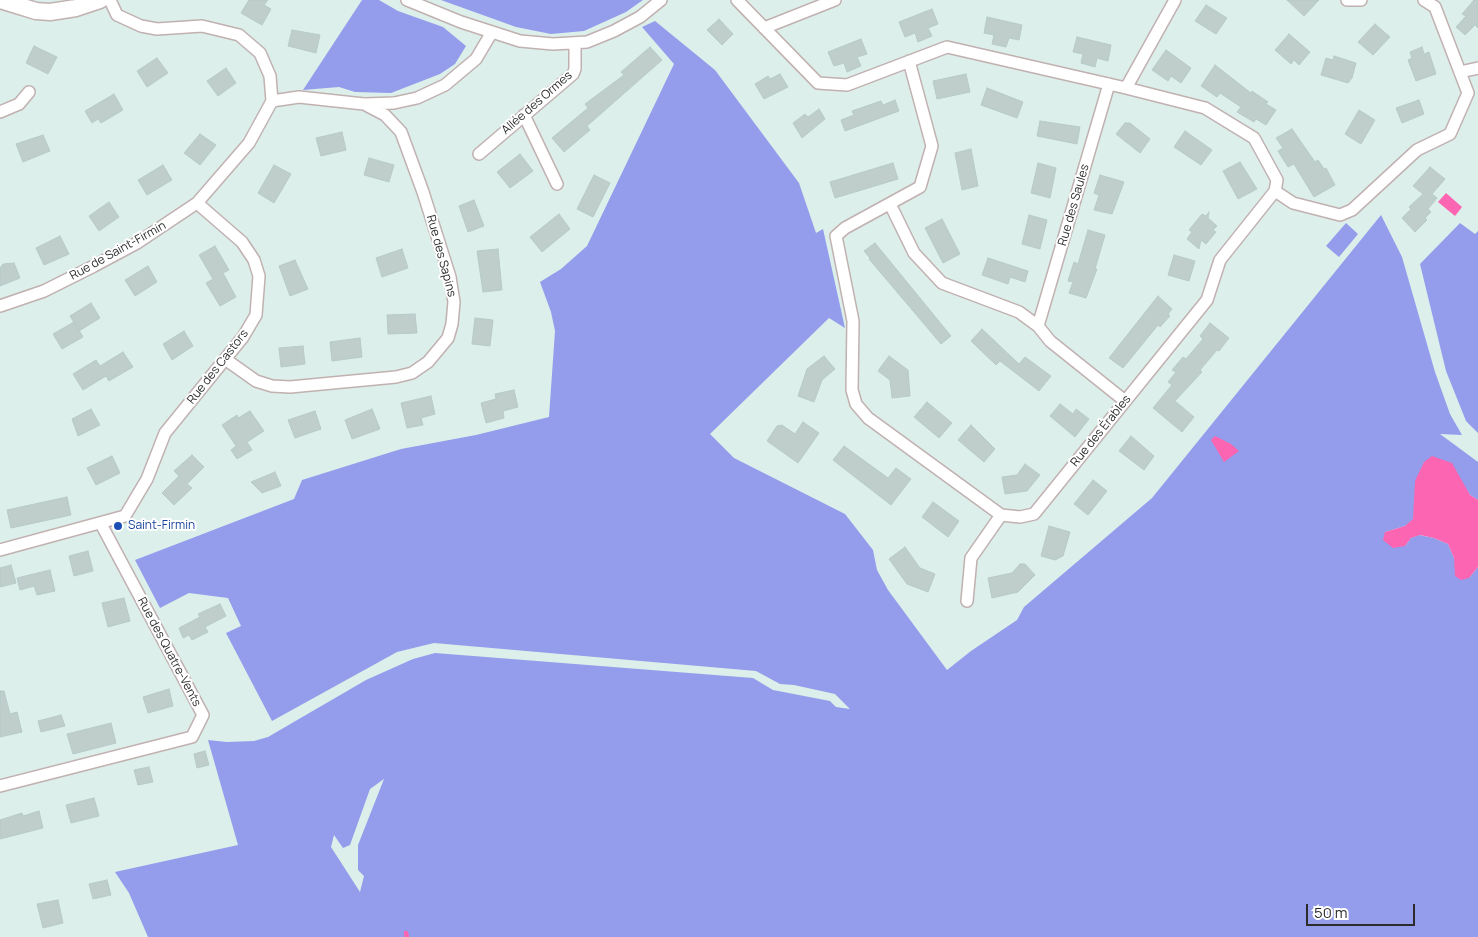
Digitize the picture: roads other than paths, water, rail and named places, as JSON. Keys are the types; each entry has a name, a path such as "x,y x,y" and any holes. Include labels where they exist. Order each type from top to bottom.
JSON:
{"main road":[{"path":"0,0 36,11 50,12 76,8 100,0"}],"street":[{"path":"110,0 117,15 141,26 157,29 202,26 239,35 260,53 270,76 272,102"},
{"path":"407,0 520,41 552,44 587,42 614,31 640,17 661,0"},
{"path":"737,0 818,83 847,85 947,47 1205,108 1254,138 1277,180 1275,191 1294,203 1340,215 1352,210 1417,150 1450,134 1468,93 1435,6 1424,0"},
{"path":"764,28 835,0"},
{"path":"1126,88 1175,0"},
{"path":"1348,0 1361,0"},
{"path":"364,104 394,103 410,100 444,85 476,59 492,32"},
{"name":"Allée des Ormes","path":"479,154 573,74 575,69 575,44"},
{"path":"909,61 932,146 920,187 845,228 836,236 853,321 852,390 856,404 868,418 1000,515 972,558 967,601"},
{"path":"1460,72 1478,68"},
{"name":"Rue des Saules","path":"1038,326 1110,84"},
{"path":"0,112 19,104 29,92"},
{"name":"Rue des Sapins","path":"226,359 256,381 272,386 290,387 396,377 412,373 428,362 448,338 452,324 453,292 423,192 400,132 384,114 364,104 299,97 272,102"},
{"name":"Rue de Saint-Firmin","path":"0,306 44,290 86,271 137,243 197,203 249,143 272,102"},
{"path":"524,115 557,184"},
{"name":"Rue des Érables","path":"1000,515 1020,517 1034,514 1207,300 1220,260 1275,191"},
{"name":"Rue des Castors","path":"0,550 126,516 147,479 165,433 226,359 256,316 259,276 254,260 242,242 197,203"},
{"path":"890,204 914,253 942,282 1019,312 1038,326 1050,341 1125,401"},
{"name":"Rue des Quatre-Vents","path":"0,786 192,737 203,715 101,524"}],"waterway":[{"path":"406,933 407,937"}],"place":[{"name":"Saint-Firmin","path":"118,526"}]}
